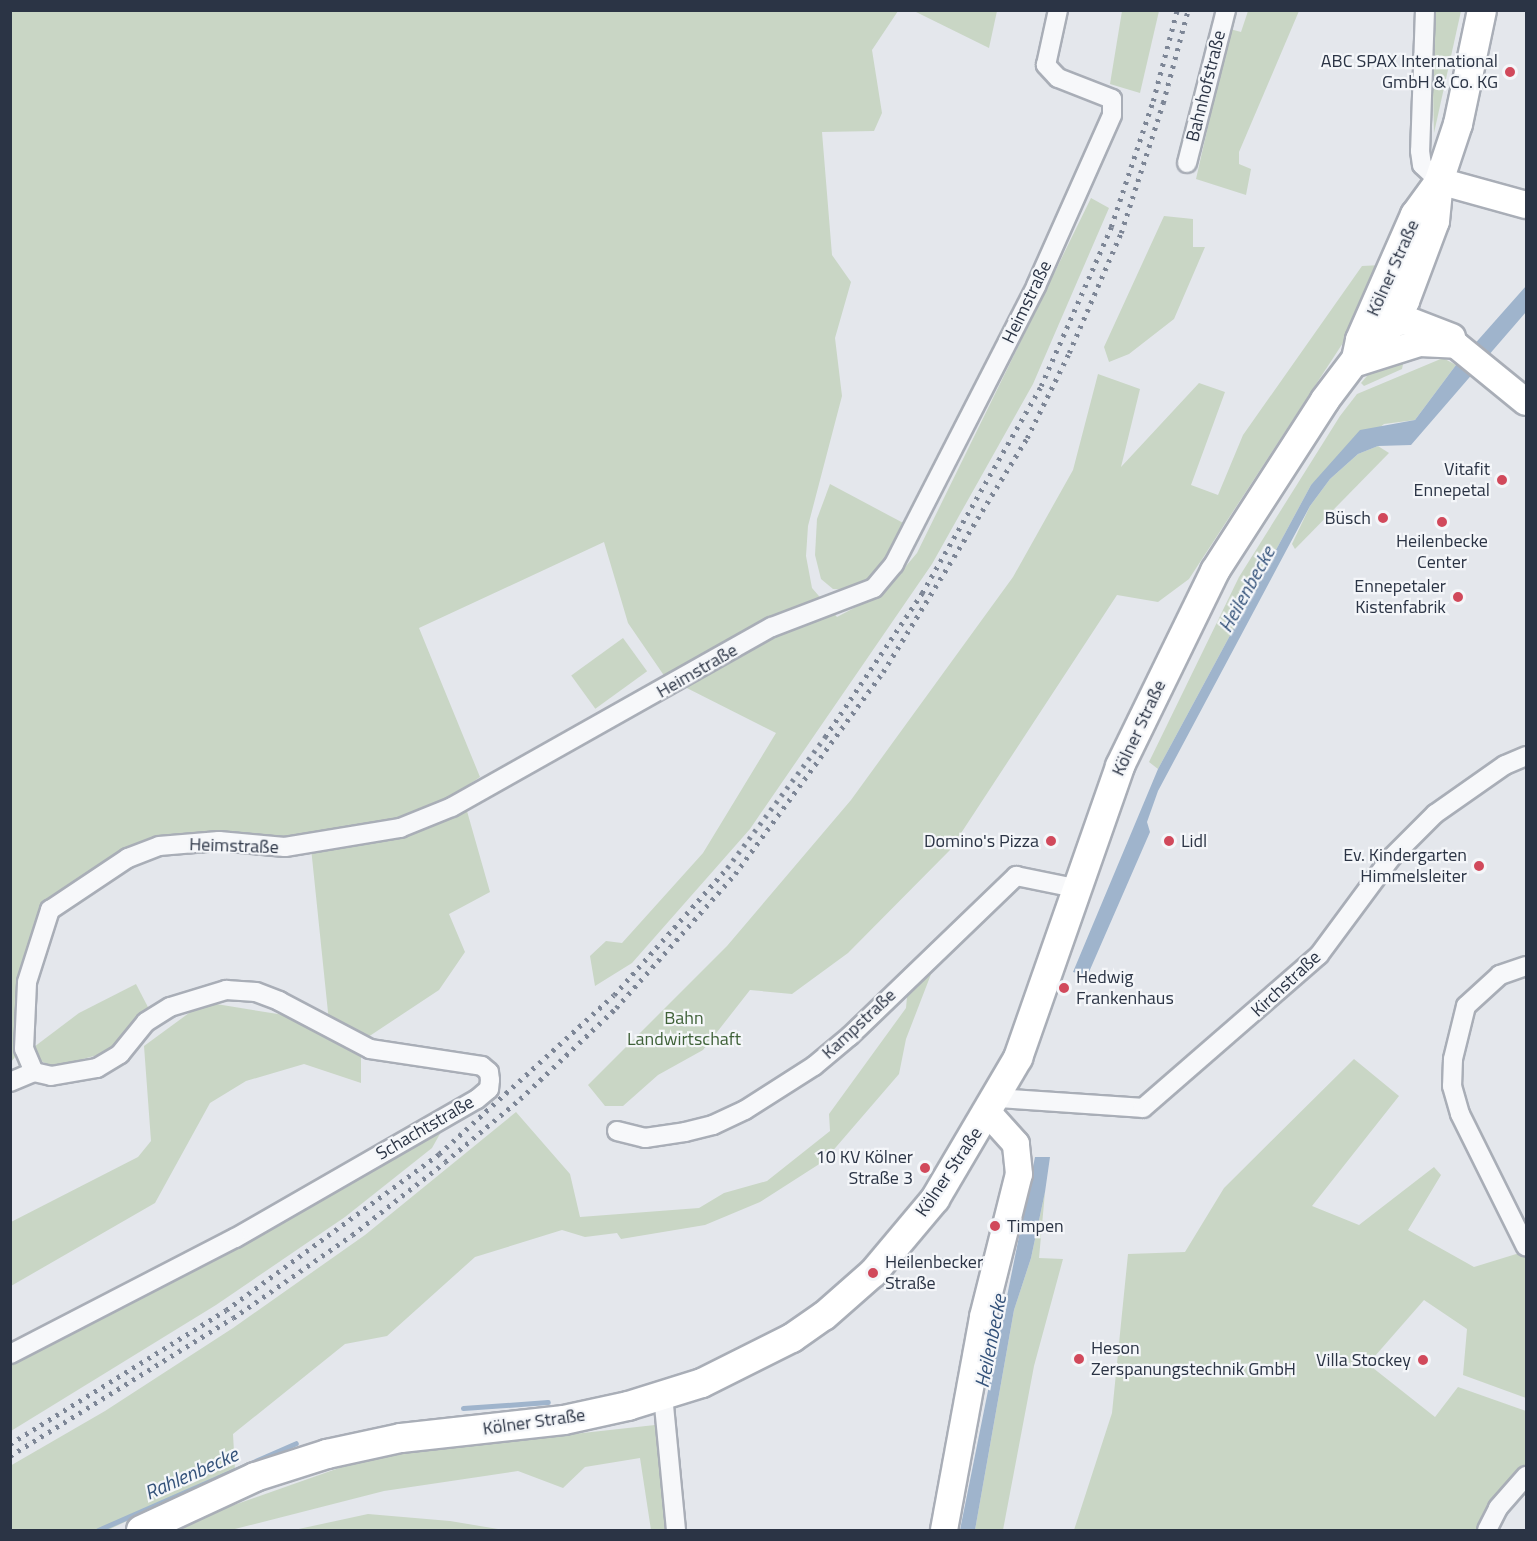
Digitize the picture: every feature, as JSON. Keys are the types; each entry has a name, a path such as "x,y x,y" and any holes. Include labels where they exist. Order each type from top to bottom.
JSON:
{"main road":[{"name":"Kölner Straße","path":"141,1530 255,1477 327,1454 401,1438 564,1420 663,1395 714,1378 774,1347 851,1294 935,1199 993,1105 1018,1058 1119,766 1215,571 1293,446 1355,362 1384,336 1394,321 1423,259 1435,221 1439,181 1458,124 1482,10"},
{"name":"Kölner Straße","path":"1355,362 1366,328 1415,215 1439,181"},
{"path":"1439,181 1527,205"},
{"path":"1366,328 1394,321 1434,327 1452,337 1527,402"},
{"path":"1355,362 1420,343 1468,353"},
{"path":"944,1530 983,1317 1019,1174 1016,1144 993,1105"}],"street":[{"name":"Heimstraße","path":"34,1072 24,1049 27,982 50,910 128,858 159,846 219,841 285,848 400,828 452,807 772,627 874,588 894,564 1036,286 1112,115 1112,99 1058,78 1046,65 1058,10"},
{"name":"Bahnhofstraße","path":"1187,163 1226,10"},
{"path":"1425,10 1420,151 1422,165 1439,181"},
{"name":"Kirchstraße","path":"993,1105 1143,1108 1319,955 1390,859 1429,819 1476,783 1527,756"},
{"name":"Kampstraße","path":"617,1131 645,1138 685,1132 714,1125 745,1110 814,1066 850,1036 1016,876 1075,888"},
{"path":"1527,966 1500,975 1466,1006 1453,1059 1452,1086 1460,1114 1527,1247"},
{"name":"Schachtstraße","path":"10,1082 34,1072 51,1076 97,1068 120,1054 146,1022 170,1007 226,990 256,992 271,998 370,1049 482,1066 489,1072 490,1080 489,1089 477,1099 275,1215 10,1354"},
{"path":"663,1395 676,1530"},
{"path":"1487,1530 1498,1508 1527,1476"}],"green space":[{"path":"11,11 898,11 872,50 882,113 874,131 822,132 832,255 851,282 835,338 842,396 808,526 806,556 812,588 837,617 884,592 917,553 1091,198 1109,208 1033,384 932,564 750,829 632,963 595,986 590,956 606,941 622,943 703,853 776,733 665,677 628,623 604,542 419,628 480,777 461,790 490,892 449,914 465,952 439,990 365,1039 329,1022 310,838 220,834 157,840 45,908 18,1001 15,1057 11,1062"},
{"path":"914,11 997,11 989,48"},
{"path":"1122,11 1159,11 1140,93 1110,84"},
{"path":"1248,11 1299,11 1239,152 1239,164 1251,169 1246,195 1196,179 1230,29 1241,32"},
{"path":"1431,11 1461,11 1434,133"},
{"path":"1164,216 1193,219 1193,247 1205,247 1174,319 1129,354 1109,362 1104,347"},
{"name":"Bahn Landwirtschaft","path":"1382,265 1354,326 1189,579 1158,602 1117,595 950,850 848,953 792,994 750,990 703,1050 658,1075 623,1106 605,1106 588,1085 727,946 851,800 1013,577 1073,470 1098,374 1140,389 1121,467 1199,383 1225,392 1191,485 1218,495 1243,435 1362,266"},
{"path":"1405,355 1402,369 1364,386 1361,383 1372,370"},
{"path":"1443,358 1456,365 1415,420 1384,424 1311,485 1158,769 1149,762 1239,577 1340,416 1357,394"},
{"path":"1378,446 1389,453 1295,549 1292,544 1310,506 1330,479 1358,454"},
{"path":"830,484 907,525 873,578 853,590 833,589 821,579 815,555 817,519"},
{"path":"623,638 647,671 595,709 571,676"},
{"path":"933,969 906,1039 899,1074 824,1161 760,1202 705,1225 621,1239 617,1233 585,1237 562,1230 475,1257 387,1336 345,1344 233,1434 235,1470 108,1530 11,1530 10,1466 105,1411 233,1328 365,1235 516,1112 570,1174 580,1217 699,1208 724,1193 767,1181 830,1131 829,1114 906,1008 907,997"},
{"path":"136,984 151,1013 109,1052 53,1067 35,1058 30,1050 79,1013"},
{"path":"204,1002 284,1015 361,1051 361,1083 304,1064 246,1081 210,1103 155,1203 11,1286 11,1222 138,1157 151,1141 144,1046"},
{"path":"1354,1059 1399,1096 1312,1206 1359,1225 1434,1167 1441,1175 1408,1230 1474,1267 1526,1251 1526,1398 1463,1375 1467,1329 1424,1300 1368,1364 1435,1417 1458,1387 1526,1411 1526,1485 1515,1496 1496,1530 1074,1530 1112,1413 1128,1254 1185,1252 1224,1188"},
{"path":"441,1132 432,1148 345,1217 216,1305 11,1431 11,1363"},
{"path":"1045,1192 1039,1258 1063,1259 1034,1366 1003,1530 975,1530 1014,1310 1031,1258"},
{"path":"655,1425 668,1530 651,1530 640,1458 585,1467 563,1488 518,1471 384,1491 231,1530 177,1530 177,1525 373,1456"},
{"path":"368,1514 450,1521 504,1530 294,1530"}],"water":[{"path":"1526,286 1526,312 1411,445 1378,446 1358,454 1330,479 1310,506 1158,791 1147,822 1150,832 1089,972 1085,975 1073,972 1158,769 1311,485 1360,430 1415,420 1456,365"},
{"path":"1035,1157 1050,1157 1045,1192 1031,1258 1014,1310 975,1530 960,1530"}],"waterway":[{"path":"922,1265 943,1260"},
{"path":"463,1408 548,1402"},
{"name":"Rahlenbecke","path":"98,1530 296,1443"}],"railway":[{"path":"10,1444 226,1310 439,1154 614,995 727,868 825,737 922,593 1041,386 1111,227 1153,101 1177,10"},
{"path":"10,1456 233,1318 352,1235 445,1162 520,1099 616,1008 735,874 883,672 1027,438 1069,353 1121,233 1163,103 1188,10"}],"place":[{"name":"ABC SPAX International GmbH & Co. KG","path":"1510,72"},
{"name":"Vitafit Ennepetal","path":"1502,480"},
{"name":"Büsch","path":"1383,518"},
{"name":"Heilenbecke Center","path":"1442,522"},
{"name":"Ennepetaler Kistenfabrik","path":"1458,597"},
{"name":"Domino's Pizza","path":"1051,841"},
{"name":"Lidl","path":"1169,841"},
{"name":"Ev. Kindergarten Himmelsleiter","path":"1479,866"},
{"name":"Hedwig Frankenhaus","path":"1064,988"},
{"name":"10 KV Kölner Straße 3","path":"925,1168"},
{"name":"Timpen","path":"995,1226"},
{"name":"Heilenbecker Straße","path":"873,1273"},
{"name":"Heson Zerspanungstechnik GmbH","path":"1079,1359"},
{"name":"Villa Stockey","path":"1423,1360"}],"water label":[{"name":"Heilenbecke","path":"1246,589"},
{"name":"Heilenbecke","path":"990,1341"}]}
